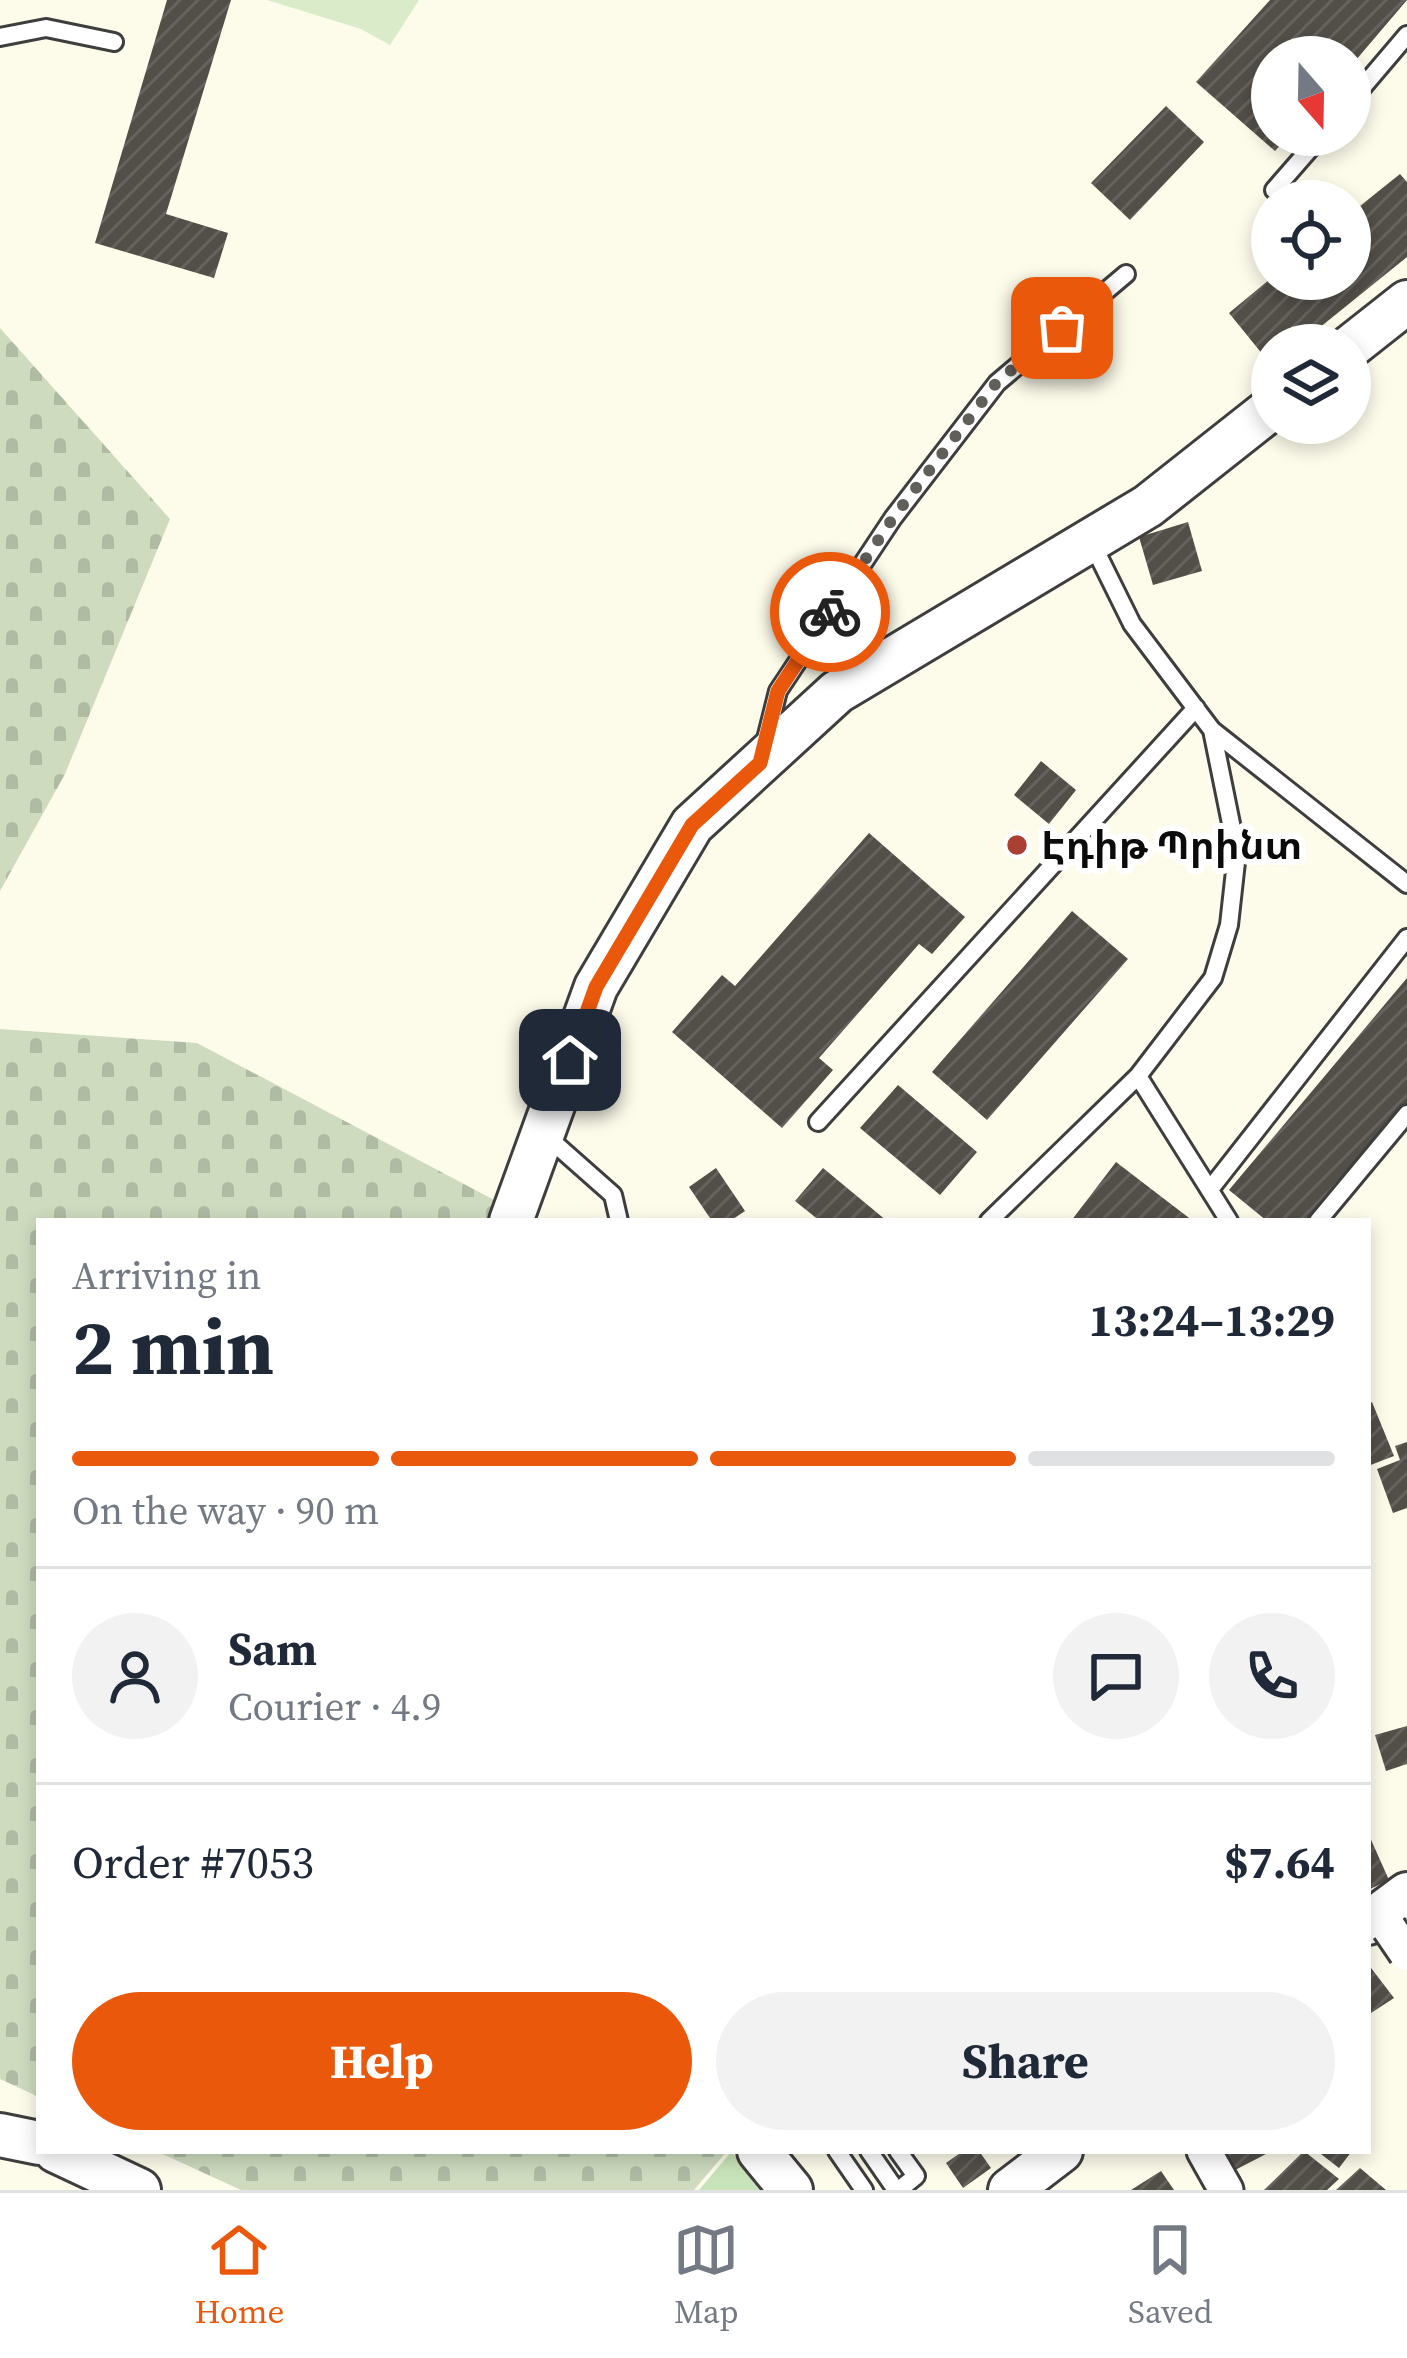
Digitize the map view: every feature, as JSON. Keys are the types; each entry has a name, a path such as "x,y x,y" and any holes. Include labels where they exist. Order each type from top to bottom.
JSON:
{"street":[{"path":"1371,330 1407,302"},
{"path":"512,1218 596,987 692,825 838,692 1148,506 1251,425"},
{"path":"0,2135 36,2142"},
{"path":"62,2154 139,2190"},
{"path":"761,2154 791,2190"},
{"path":"1010,2190 1057,2154"},
{"path":"1206,2154 1226,2190"}],"lane":[{"path":"0,38 46,28 114,42"},
{"path":"1371,77 1407,35"},
{"path":"1283,180 1304,156"},
{"path":"760,763 778,691 893,518 997,382 1126,274"},
{"path":"1091,542 1132,624 1212,730 1407,884"},
{"path":"818,1121 1196,708"},
{"path":"992,1218 1138,1076 1213,978 1229,925 1237,853 1212,730"},
{"path":"1211,1188 1407,938"},
{"path":"1138,1076 1227,1218"},
{"path":"1320,1218 1407,1114"},
{"path":"543,1133 613,1195 618,1218"},
{"path":"839,2154 864,2190"},
{"path":"871,2154 898,2190 916,2176 900,2154"}],"green space":[{"path":"267,0 419,0 390,45 361,29"},
{"path":"0,328 170,519 65,774 0,891"},
{"path":"0,1029 197,1043 498,1202 493,1218 36,1218 36,2096 0,2079"},
{"path":"163,2154 724,2154 694,2190 241,2190"},
{"path":"733,2154 769,2190 699,2190"}],"building":[{"path":"167,0 231,0 166,214 228,233 214,278 95,243"},
{"path":"1270,0 1407,0 1371,42 1371,36 1251,36 1251,130 1196,82"},
{"path":"1166,106 1204,142 1130,220 1091,183"},
{"path":"1400,174 1407,182 1407,257 1371,286 1371,197"},
{"path":"1251,295 1251,300 1354,300 1324,324 1251,324 1251,340 1229,313"},
{"path":"1188,522 1202,571 1153,585 1139,537"},
{"path":"1041,761 1076,790 1049,824 1014,795"},
{"path":"869,833 965,917 932,954 919,944 819,1058 833,1070 782,1128 672,1032 722,975 735,986"},
{"path":"1072,911 1128,959 987,1120 932,1072"},
{"path":"1407,978 1407,1104 1312,1218 1263,1218 1229,1190"},
{"path":"898,1085 977,1152 940,1195 860,1128"},
{"path":"1116,1162 1189,1218 1073,1218"},
{"path":"716,1168 745,1211 734,1218 710,1218 689,1187"},
{"path":"823,1168 883,1218 816,1218 795,1201"},
{"path":"1371,1402 1394,1456 1371,1465"},
{"path":"1407,1442 1407,1508 1393,1513 1377,1469 1400,1460 1395,1446"},
{"path":"1407,1726 1407,1764 1386,1771 1375,1735"},
{"path":"1371,1840 1389,1880 1371,1889"},
{"path":"1371,1968 1394,1998 1371,2013"},
{"path":"959,2154 981,2154 991,2168 963,2188 946,2163"},
{"path":"1227,2154 1266,2154 1235,2170"},
{"path":"1301,2154 1308,2154 1339,2179 1327,2190 1264,2190"},
{"path":"1321,2154 1350,2154 1339,2168"},
{"path":"1360,2168 1386,2190 1336,2190"},
{"path":"1161,2171 1174,2190 1131,2190"}],"way so far":[{"path":"830,612 893,518 997,382 1062,328"}],"place":[{"name":"Էդիթ Պրինտ","path":"1017,845"}],"route":[{"path":"570,1060 596,987 692,825 760,763 778,691 830,612"}]}
